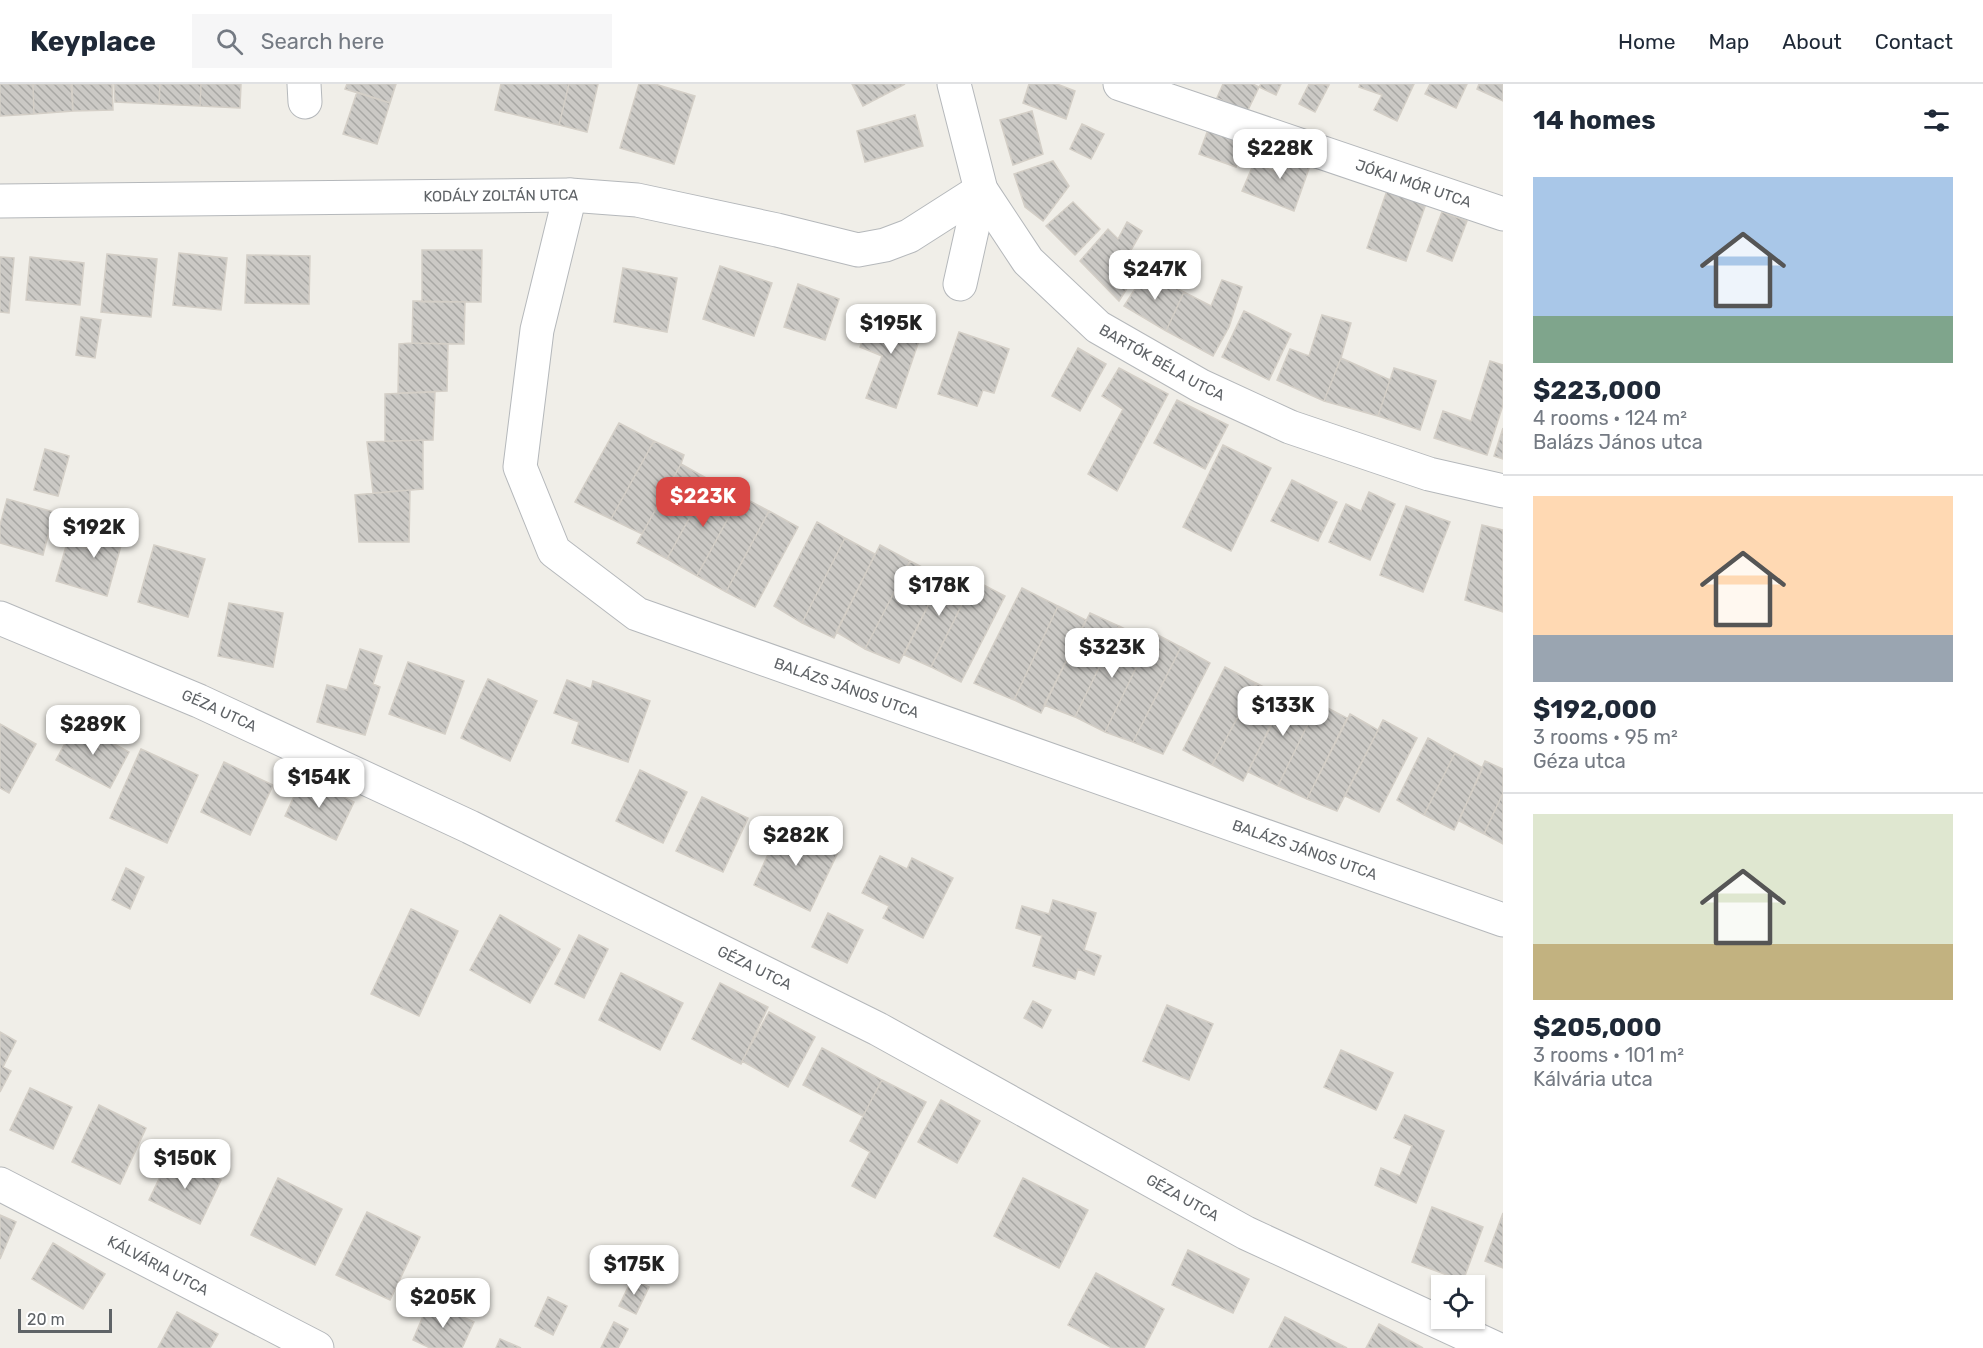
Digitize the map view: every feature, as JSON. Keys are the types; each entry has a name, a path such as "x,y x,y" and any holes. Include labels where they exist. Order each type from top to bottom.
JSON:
{"street":[{"name":"BARTÓK BÉLA UTCA","path":"954,84 981,190 1028,261 1098,327 1201,386 1290,427 1429,474 1503,491"},
{"name":"JÓKAI MÓR UTCA","path":"1120,84 1503,214"},
{"name":"KODÁLY ZOLTÁN UTCA","path":"0,201 570,195 637,200 858,250 885,245 909,236 981,190"},
{"path":"960,284 981,190"},
{"name":"BALÁZS JÁNOS UTCA","path":"570,195 537,330 520,467 554,550 637,614 1503,920"},
{"name":"GÉZA UTCA","path":"0,618 199,701 470,826 878,1029 1246,1233 1495,1348"},
{"name":"KÁLVÁRIA UTCA","path":"0,1184 317,1348"}],"building":[{"path":"0,84 33,84 34,114 0,116"},
{"path":"33,84 71,84 73,111 34,114"},
{"path":"72,84 112,84 113,110 73,111"},
{"path":"114,84 160,84 159,104 115,102"},
{"path":"160,84 201,84 200,106 159,104"},
{"path":"201,84 241,84 240,108 200,106"},
{"path":"347,84 396,84 390,103 345,89"},
{"path":"501,84 569,84 559,125 495,110"},
{"path":"569,84 598,84 587,132 559,125"},
{"path":"639,84 655,84 695,96 674,164 620,148"},
{"path":"852,84 905,84 863,106"},
{"path":"1029,84 1057,84 1075,91 1066,119 1023,103"},
{"path":"1223,84 1253,84 1259,87 1247,112 1217,98"},
{"path":"1261,84 1281,84 1276,95 1259,87"},
{"path":"1309,84 1329,85 1315,112 1299,104"},
{"path":"1360,84 1414,84 1397,121 1374,110 1382,95 1359,87"},
{"path":"1430,84 1467,84 1456,108 1425,94"},
{"path":"1479,84 1503,84 1503,101 1477,89"},
{"path":"357,92 390,103 377,144 343,134"},
{"path":"1032,111 1043,154 1013,165 1000,120"},
{"path":"915,115 923,146 865,162 857,131"},
{"path":"1082,124 1104,134 1091,159 1070,149"},
{"path":"1209,127 1245,141 1236,167 1199,154"},
{"path":"1282,149 1312,160 1294,211 1242,191 1254,163 1274,171"},
{"path":"1053,161 1069,186 1043,221 1025,207 1014,174"},
{"path":"1390,182 1429,195 1406,261 1367,248"},
{"path":"1073,202 1100,229 1075,255 1046,226"},
{"path":"1442,212 1467,221 1452,261 1427,251"},
{"path":"1127,222 1142,231 1127,257 1140,268 1119,301 1080,261 1108,229 1118,239"},
{"path":"422,250 482,250 481,302 422,302"},
{"path":"179,253 227,258 221,310 173,305"},
{"path":"107,254 157,259 151,317 101,312"},
{"path":"247,255 310,256 309,304 245,303"},
{"path":"0,257 14,258 9,313 0,312"},
{"path":"30,257 84,263 80,305 26,300"},
{"path":"720,266 772,283 754,336 703,319"},
{"path":"623,268 677,278 667,332 614,322"},
{"path":"1146,272 1184,292 1166,331 1124,306"},
{"path":"1222,280 1242,287 1229,327 1213,356 1166,331 1184,292 1211,306"},
{"path":"798,284 839,299 825,340 784,327"},
{"path":"413,301 465,302 464,344 412,343"},
{"path":"875,309 923,329 896,408 866,398 882,356 860,347"},
{"path":"1244,311 1291,334 1269,380 1222,357"},
{"path":"1322,315 1351,323 1341,358 1324,401 1277,380 1290,349 1309,356"},
{"path":"81,317 101,320 95,358 76,355"},
{"path":"959,332 1009,349 994,393 983,390 977,406 938,394"},
{"path":"399,344 448,344 447,391 398,393"},
{"path":"1078,348 1106,364 1080,411 1052,396"},
{"path":"1341,358 1390,380 1378,416 1324,401"},
{"path":"1490,361 1503,365 1503,405 1487,455 1434,438 1443,411 1471,421"},
{"path":"1119,368 1168,394 1117,491 1088,474 1123,409 1102,396"},
{"path":"1394,368 1436,381 1420,430 1378,416"},
{"path":"435,392 433,440 385,441 385,394"},
{"path":"1177,400 1228,425 1205,469 1154,443"},
{"path":"619,423 654,441 611,519 575,502"},
{"path":"1503,428 1503,459 1494,456"},
{"path":"423,440 423,489 373,493 367,442"},
{"path":"654,441 684,455 642,534 611,519"},
{"path":"1223,445 1271,468 1231,551 1183,527"},
{"path":"45,449 69,456 58,496 34,490"},
{"path":"681,464 710,480 667,559 637,543"},
{"path":"710,480 740,496 697,576 667,559"},
{"path":"1292,480 1337,502 1318,541 1271,521"},
{"path":"410,490 409,542 359,542 355,495"},
{"path":"1369,492 1395,504 1370,560 1329,542 1346,504 1361,511"},
{"path":"740,496 769,511 726,592 697,576"},
{"path":"7,499 54,512 43,555 0,543 0,525"},
{"path":"1406,506 1450,522 1423,592 1380,575"},
{"path":"769,511 798,527 755,607 726,592"},
{"path":"99,516 127,524 107,596 56,581 67,543 90,549"},
{"path":"817,522 845,538 802,623 774,606"},
{"path":"1482,525 1503,530 1503,612 1465,600"},
{"path":"845,538 875,554 834,638 802,623"},
{"path":"154,545 205,559 188,617 138,602"},
{"path":"880,545 910,561 865,649 836,632"},
{"path":"910,561 942,577 899,663 865,649"},
{"path":"947,567 974,580 931,667 904,655"},
{"path":"974,580 1005,596 961,682 931,667"},
{"path":"1022,588 1058,606 1014,700 974,683"},
{"path":"229,603 283,613 273,667 218,656"},
{"path":"1058,606 1086,620 1041,713 1014,700"},
{"path":"1090,613 1119,626 1075,717 1044,705"},
{"path":"1119,626 1149,641 1105,732 1075,717"},
{"path":"1152,632 1181,647 1133,742 1105,732"},
{"path":"1181,647 1210,663 1163,754 1133,742"},
{"path":"360,649 382,656 373,684 380,687 365,735 317,722 327,685 347,690"},
{"path":"408,662 464,681 445,734 389,714"},
{"path":"1225,667 1256,683 1212,765 1183,750"},
{"path":"488,679 537,701 510,761 461,738"},
{"path":"567,680 591,689 593,681 650,701 628,762 572,743 579,722 554,713"},
{"path":"1256,683 1285,698 1243,781 1212,765"},
{"path":"1289,687 1318,703 1278,786 1248,772"},
{"path":"1318,703 1347,718 1307,799 1278,786"},
{"path":"1350,714 1378,730 1337,811 1307,799"},
{"path":"1383,720 1417,738 1379,812 1345,796"},
{"path":"76,723 129,752 110,788 56,760"},
{"path":"0,724 36,744 9,793 0,788"},
{"path":"1428,738 1455,753 1424,815 1397,800"},
{"path":"141,749 198,775 167,843 110,818"},
{"path":"1455,753 1483,768 1454,830 1424,815"},
{"path":"1485,761 1503,769 1503,793 1484,834 1459,821"},
{"path":"224,762 273,785 250,835 201,812"},
{"path":"640,770 687,792 663,843 616,821"},
{"path":"303,777 354,802 336,840 285,816"},
{"path":"1503,793 1503,844 1484,834"},
{"path":"702,797 748,818 723,872 676,851"},
{"path":"782,824 839,850 810,911 754,885"},
{"path":"880,856 907,869 912,858 953,878 923,938 883,918 889,906 862,893"},
{"path":"126,868 144,877 130,909 112,900"},
{"path":"1053,900 1096,913 1084,950 1101,956 1094,975 1078,969 1075,979 1033,966 1042,936 1016,928 1022,906 1049,914"},
{"path":"411,909 458,931 419,1016 371,994"},
{"path":"828,913 863,930 847,963 812,947"},
{"path":"500,915 560,949 530,1003 470,970"},
{"path":"579,935 608,949 584,998 555,984"},
{"path":"621,973 683,1003 660,1050 599,1020"},
{"path":"720,983 768,1007 741,1064 692,1039"},
{"path":"1033,1001 1051,1010 1042,1028 1024,1018"},
{"path":"1167,1005 1213,1024 1189,1080 1143,1061"},
{"path":"769,1012 815,1037 788,1087 742,1061"},
{"path":"0,1032 16,1041 3,1067 11,1071 0,1092"},
{"path":"822,1048 882,1080 863,1116 803,1085"},
{"path":"1341,1050 1393,1073 1376,1110 1324,1087"},
{"path":"882,1080 926,1102 875,1198 852,1186 870,1152 850,1141"},
{"path":"30,1088 72,1107 53,1149 10,1130"},
{"path":"941,1100 980,1121 957,1163 918,1142"},
{"path":"99,1105 146,1128 120,1184 72,1162"},
{"path":"1405,1115 1444,1131 1416,1203 1375,1185 1381,1168 1400,1176 1412,1146 1394,1138"},
{"path":"170,1156 221,1180 200,1224 149,1200"},
{"path":"278,1178 342,1209 315,1265 251,1235"},
{"path":"1023,1178 1088,1210 1059,1268 994,1236"},
{"path":"1432,1207 1483,1227 1465,1275 1447,1275 1412,1262"},
{"path":"367,1212 420,1237 390,1300 336,1275"},
{"path":"1503,1213 1503,1268 1485,1261"},
{"path":"0,1215 16,1222 0,1259"},
{"path":"53,1243 105,1274 83,1309 32,1279"},
{"path":"1188,1250 1249,1279 1233,1313 1172,1285"},
{"path":"1096,1273 1164,1309 1144,1348 1112,1348 1068,1325"},
{"path":"632,1279 649,1287 636,1314 619,1306"},
{"path":"548,1297 567,1306 553,1335 535,1326"},
{"path":"429,1302 474,1322 462,1348 430,1348 413,1340"},
{"path":"177,1312 218,1334 210,1348 158,1348"},
{"path":"1285,1317 1347,1348 1269,1348"},
{"path":"614,1322 628,1329 618,1348 601,1348"},
{"path":"1379,1324 1423,1348 1366,1348"},
{"path":"500,1339 521,1348 496,1348"}]}
